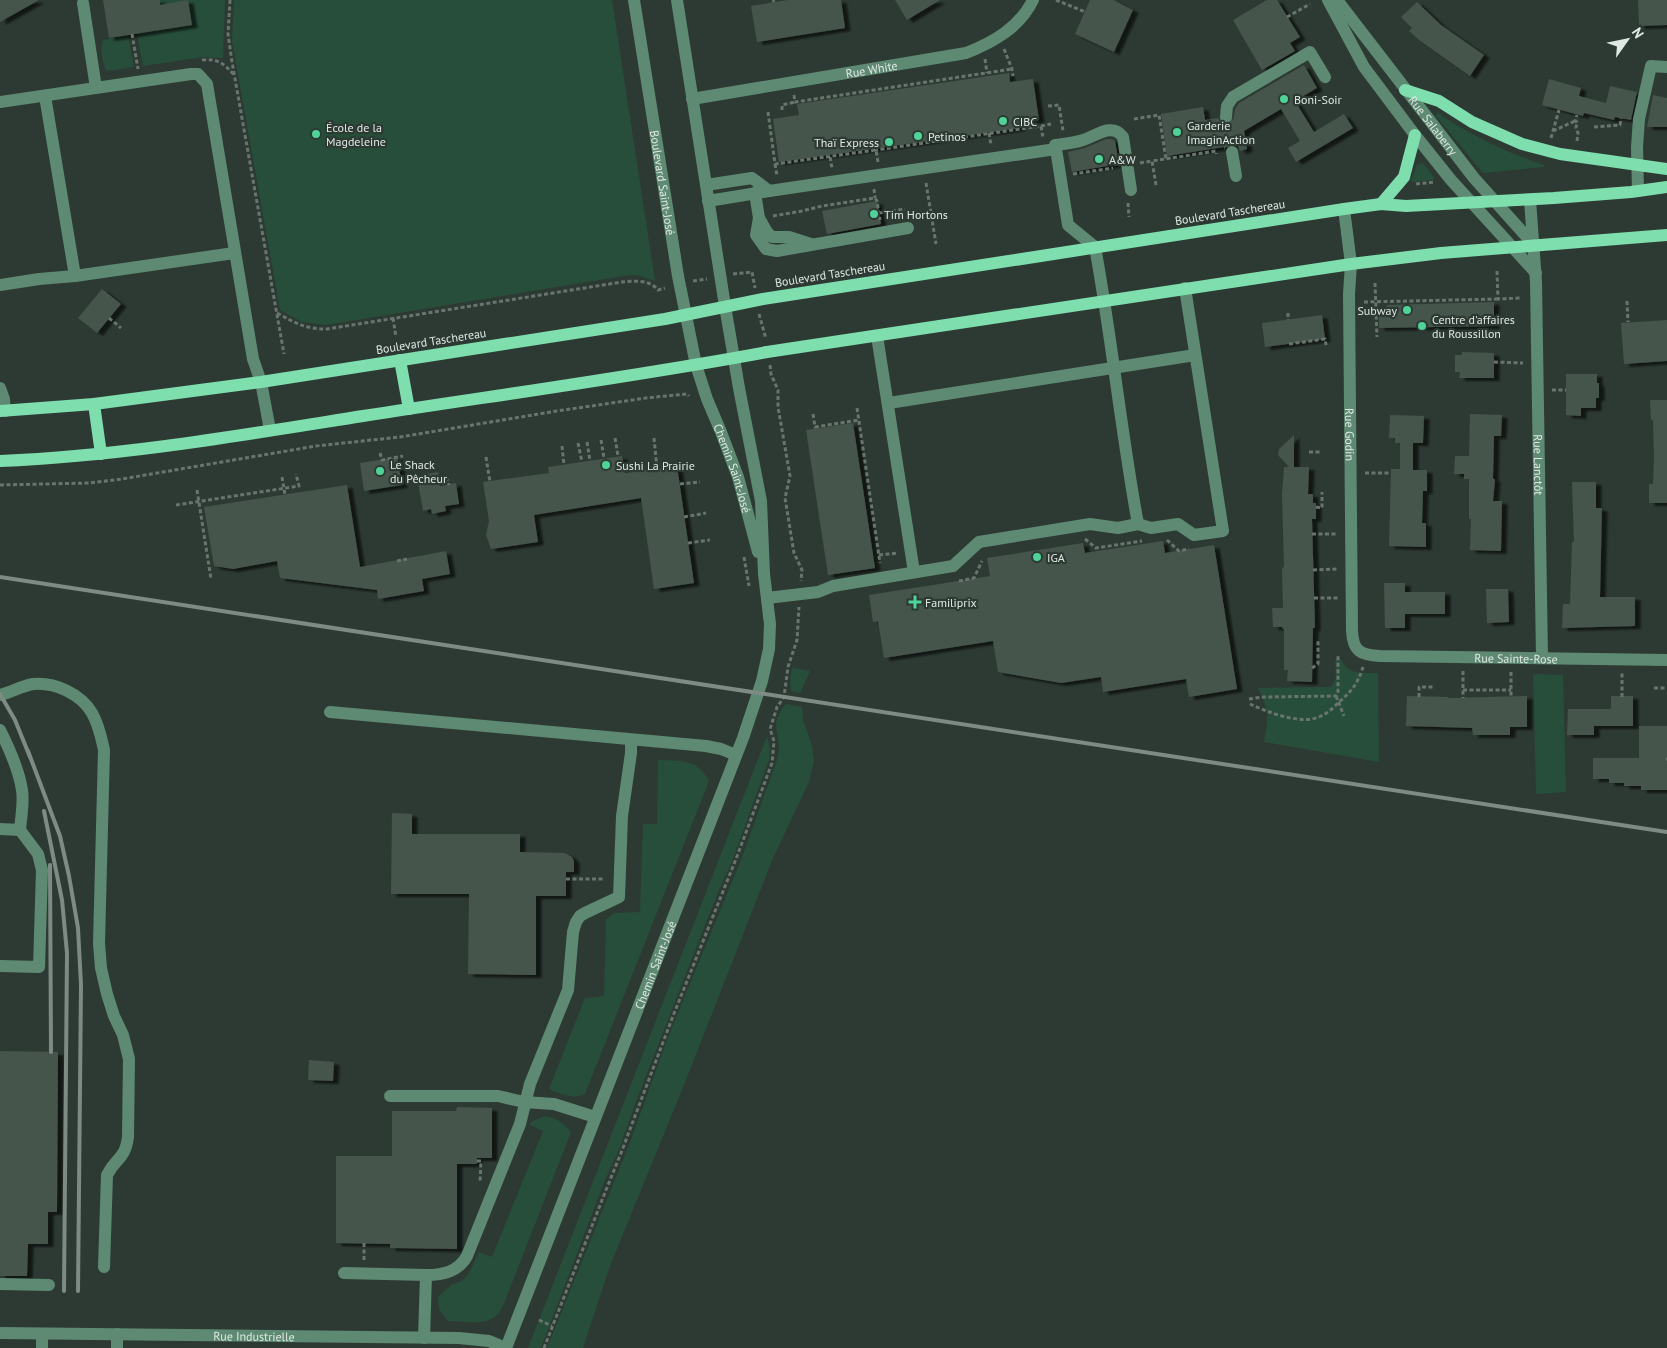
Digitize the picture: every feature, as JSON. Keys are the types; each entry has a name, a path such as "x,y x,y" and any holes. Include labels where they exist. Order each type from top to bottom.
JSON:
{"main road":[{"path":"1405,90 1439,101 1472,122 1522,144 1560,154 1667,169"},
{"path":"1381,204 1404,178 1415,135"},
{"name":"Boulevard Taschereau","path":"2,411 94,404 261,382 686,315 763,299 1381,204 1406,206 1530,200 1638,191 1667,186"},
{"path":"0,462 101,454 270,430 1105,300 1351,264 1441,253 1667,235"},
{"path":"400,360 409,409"},
{"path":"94,404 101,454"}],"street":[{"name":"Boulevard Saint-José","path":"634,0 654,128 696,365"},
{"path":"677,0 734,358"},
{"name":"Rue White","path":"692,99 966,53 991,42 1008,31 1025,13 1033,0"},
{"name":"Rue Salaberry","path":"1328,0 1364,67 1451,180 1514,248"},
{"name":"Rue Salaberry","path":"1337,0 1405,90 1494,201 1534,245"},
{"path":"83,3 96,88"},
{"path":"1226,117 1226,106 1233,96 1310,52 1326,77"},
{"path":"1638,191 1637,165 1640,119 1650,66 1667,67"},
{"path":"0,102 191,74 198,74 203,78 206,84 253,359 261,382 270,430"},
{"path":"45,96 75,276"},
{"path":"1054,140 1084,140 1108,130 1119,132 1123,137 1129,194"},
{"path":"708,201 1056,150 1068,225 1095,247 1105,300 1115,368 1115,383 1138,524"},
{"path":"1232,152 1236,176"},
{"path":"706,185 752,178 769,191"},
{"path":"755,193 764,217 756,235 766,249 777,251 908,228"},
{"name":"Rue Lanctôt","path":"1530,200 1536,273 1542,657"},
{"name":"Rue Godin","path":"1344,209 1351,264 1349,294 1353,636 1356,648 1367,655"},
{"path":"1514,248 1536,273"},
{"path":"0,285 234,253"},
{"path":"767,598 818,592 834,586 953,566 979,542 1090,524 1118,528 1138,524 1151,528 1178,524 1194,535 1223,531 1185,288"},
{"path":"877,336 914,572"},
{"path":"888,403 1195,355"},
{"name":"Chemin Saint-José","path":"506,1348 736,755 756,702 767,660 770,624 764,574 761,501 734,358"},
{"name":"Chemin Saint-José","path":"696,365 707,399 736,471 764,574"},
{"path":"0,388 4,399 2,411"},
{"name":"Rue Sainte-Rose","path":"1367,655 1667,660"},
{"path":"0,695 32,684 46,684 63,688 77,696 92,712 99,728 104,750 100,968 114,1016 123,1035 129,1059 128,1137 123,1156 112,1166 107,1175 104,1267"},
{"path":"330,712 715,747 736,755"},
{"path":"0,730 11,754 22,790 20,830 38,854 42,870 39,967 0,966"},
{"path":"344,1273 440,1275 448,1273 461,1265 465,1260 520,1124 524,1102 568,990 573,932 576,922 585,913 619,897 622,816 632,754 632,740"},
{"path":"0,829 20,830"},
{"path":"390,1096 498,1096 524,1102 554,1104 595,1116"},
{"path":"424,1338 426,1275"},
{"path":"0,1284 49,1285"},
{"name":"Rue Industrielle","path":"0,1333 117,1334 224,1342 424,1338 484,1340 506,1348"},
{"path":"42,1334 42,1348"},
{"path":"117,1334 117,1348"}],"path":[{"path":"230,0 228,34 232,62 284,354"},
{"path":"1056,0 1085,12"},
{"path":"1287,17 1310,4"},
{"path":"132,34 138,69"},
{"path":"1004,48 1013,76"},
{"path":"984,58 987,73"},
{"path":"782,110 782,104 1012,69"},
{"path":"794,92 795,102"},
{"path":"1048,106 1059,105 1054,140"},
{"path":"1551,139 1559,110"},
{"path":"768,112 777,177"},
{"path":"1134,119 1159,115 1166,159"},
{"path":"1577,115 1575,122 1577,122 1576,128 1578,133 1576,140 1578,144"},
{"path":"1594,127 1620,125 1621,118"},
{"path":"1030,122 1031,127"},
{"path":"1553,131 1575,122"},
{"path":"1555,123 1565,126"},
{"path":"775,164 1051,124"},
{"path":"1041,126 1054,140"},
{"path":"876,149 878,165"},
{"path":"1141,163 1216,151"},
{"path":"1152,161 1156,186"},
{"path":"1070,175 1122,166"},
{"path":"919,184 926,182 936,244"},
{"path":"1412,184 1435,182"},
{"path":"1129,194 1129,217"},
{"path":"764,217 875,198 882,226"},
{"path":"879,213 905,209"},
{"path":"1497,271 1498,299"},
{"path":"740,273 752,272"},
{"path":"689,282 710,278"},
{"path":"276,313 303,327 327,329 622,282 648,282 658,290"},
{"path":"1375,283 1377,337"},
{"path":"1364,302 1426,302 1441,300 1457,302 1523,298"},
{"path":"1627,301 1628,322"},
{"path":"1288,313 1288,320"},
{"path":"109,318 121,328"},
{"path":"393,318 396,336"},
{"path":"761,324 766,341"},
{"path":"1289,344 1325,339 1326,345"},
{"path":"1494,362 1524,363"},
{"path":"771,374 778,390 780,419 790,476 785,498 794,553 802,570 801,580"},
{"path":"1552,390 1566,390"},
{"path":"0,485 90,484 316,446 400,437 538,414 687,394"},
{"path":"856,408 881,569"},
{"path":"814,414 815,427 859,420"},
{"path":"780,419 787,418"},
{"path":"854,430 860,430"},
{"path":"615,438 618,456"},
{"path":"654,438 657,469"},
{"path":"601,440 604,458"},
{"path":"587,442 590,461"},
{"path":"578,443 582,462"},
{"path":"562,446 564,465"},
{"path":"380,452 382,460 403,456"},
{"path":"1309,452 1320,452"},
{"path":"486,457 490,482"},
{"path":"1365,473 1390,473"},
{"path":"176,505 299,486 296,474"},
{"path":"282,477 285,495"},
{"path":"440,481 447,478 448,484"},
{"path":"680,484 700,482"},
{"path":"197,490 211,579"},
{"path":"1316,507 1322,508 1322,492"},
{"path":"866,511 872,510"},
{"path":"684,517 706,513"},
{"path":"1312,534 1338,534"},
{"path":"1164,537 1179,551 1196,548"},
{"path":"1077,540 1085,539 1096,548 1149,540"},
{"path":"688,543 710,540"},
{"path":"742,551 750,592"},
{"path":"952,582 974,578 984,555"},
{"path":"397,560 407,559"},
{"path":"1313,570 1338,569"},
{"path":"1314,598 1338,598"},
{"path":"544,1348 622,1153 673,1016 736,860 772,763 774,741 770,729 777,706 784,697 788,667 797,640 798,614"},
{"path":"1312,668 1318,664 1318,640"},
{"path":"1336,696 1338,693 1338,655"},
{"path":"1250,704 1267,713 1307,719 1322,716 1355,687 1361,673"},
{"path":"1419,696 1419,687 1433,687"},
{"path":"1654,688 1667,688"},
{"path":"1463,690 1511,690"},
{"path":"1249,699 1262,697 1336,696"},
{"path":"1336,696 1344,716"},
{"path":"566,879 619,879"},
{"path":"480,1174 479,1161 486,1161"},
{"path":"364,1244 364,1250"},
{"path":"539,1320 552,1326"}],"green space":[{"path":"160,0 225,0 223,58 203,57 143,66 137,34 192,25 188,1 160,5"},
{"path":"234,0 612,0 655,281 637,275 630,275 326,325 302,322 280,310 232,41"},
{"path":"128,35 134,67 107,71 102,56 103,40"},
{"path":"1438,113 1476,136 1516,155 1544,165 1544,167 1483,173 1435,115"},
{"path":"1423,163 1434,177 1433,180 1412,182 1411,180 1417,165"},
{"path":"1335,659 1341,659 1347,668 1356,672 1378,673 1379,762 1264,742 1267,714 1265,702 1258,688 1331,687 1336,678"},
{"path":"792,668 810,671 800,693 791,691"},
{"path":"1533,674 1563,675 1566,792 1536,794"},
{"path":"786,704 802,707 803,720 812,745 814,760 809,782 773,858 686,1080 610,1266 583,1348 547,1348 629,1145 670,1032 741,860 777,760 779,744 776,726 777,719"},
{"path":"767,736 770,749 769,760 731,864 637,1099 619,1150 605,1180 541,1348 528,1348"},
{"path":"658,760 688,762 699,768 709,781 585,1094 567,1096 549,1089 585,998 604,996 606,920 614,913 640,912 643,824 657,824"},
{"path":"545,1116 560,1121 571,1132 505,1301 497,1315 488,1320 477,1322 448,1321 439,1309 438,1297 451,1285 462,1281 468,1275 479,1252 492,1257 543,1131 530,1125 531,1122"}],"building":[{"path":"0,0 39,0 0,22"},
{"path":"103,0 160,0 160,5 188,0 192,25 109,38"},
{"path":"788,0 841,0 845,28 757,42 751,6"},
{"path":"895,0 940,0 907,20"},
{"path":"1090,0 1113,0 1133,10 1114,52 1075,34"},
{"path":"1267,0 1277,0 1300,37 1290,43 1295,51 1262,70 1233,20"},
{"path":"1638,0 1667,0 1667,25 1639,26"},
{"path":"1417,2 1441,25 1484,55 1470,76 1409,31 1412,28 1401,17"},
{"path":"1304,65 1317,88 1295,101 1314,132 1344,114 1353,128 1296,162 1288,148 1300,141 1281,109 1244,131 1247,149 1240,151 1238,146 1231,144 1226,146 1224,150 1224,147 1167,156 1161,114 1203,107 1205,120 1218,118 1222,124 1229,125 1233,121 1235,109 1239,103"},
{"path":"1009,73 1010,82 1033,79 1039,120 1019,123 1020,128 779,162 773,119 799,115 797,104"},
{"path":"1549,79 1581,88 1579,96 1606,103 1610,86 1637,92 1631,120 1615,117 1614,120 1584,113 1583,116 1542,105"},
{"path":"1653,95 1667,98 1667,127 1647,127"},
{"path":"1106,139 1115,141 1119,164 1072,172 1068,152 1085,148"},
{"path":"877,201 881,224 827,234 822,211"},
{"path":"102,289 121,304 97,333 78,318"},
{"name":"Centre d'affaires du Roussillon","path":"1494,302 1494,326 1379,328 1379,313 1388,305"},
{"path":"1322,315 1325,339 1265,347 1262,323"},
{"path":"1667,320 1667,361 1624,364 1621,323"},
{"path":"1462,352 1494,353 1494,378 1459,378 1460,372 1455,372 1455,355 1462,355"},
{"path":"1566,374 1597,374 1599,398 1596,398 1596,408 1581,408 1581,416 1566,415"},
{"path":"1650,400 1667,400 1667,503 1649,503 1649,484 1653,484 1654,457 1653,420 1651,420"},
{"path":"1470,414 1502,415 1501,436 1494,436 1493,478 1495,480 1493,501 1502,501 1501,551 1470,550 1469,479 1464,479 1464,474 1454,474 1455,456 1469,456"},
{"path":"1390,415 1424,416 1423,443 1413,443 1413,470 1427,470 1427,491 1423,491 1422,523 1426,523 1426,547 1389,546 1391,469 1400,469 1400,443 1395,443 1395,438 1389,438"},
{"path":"853,423 875,568 828,575 806,430"},
{"path":"1294,435 1294,467 1309,467 1308,494 1313,494 1313,503 1316,503 1316,519 1312,519 1315,628 1313,628 1312,682 1287,681 1288,670 1284,670 1284,629 1282,627 1273,627 1272,608 1283,608 1282,494 1284,467 1289,467 1278,455 1279,449"},
{"path":"622,456 625,473 677,466 694,583 654,589 641,498 534,515 538,542 491,549 486,535 489,521 483,482 549,473 548,467"},
{"path":"397,457 402,485 364,491 360,463"},
{"path":"438,472 440,486 456,483 459,504 445,506 446,511 432,514 431,509 423,511 417,476"},
{"path":"1572,482 1596,482 1596,508 1602,508 1600,597 1635,597 1635,626 1562,628 1563,604 1570,604 1572,542 1574,542"},
{"path":"347,485 360,567 446,551 450,574 422,579 424,591 378,599 377,590 280,578 277,561 233,569 214,566 204,507"},
{"path":"1163,541 1165,553 1214,545 1237,689 1189,697 1186,679 1103,692 1101,677 1061,683 998,672 993,641 884,658 878,621 873,622 869,595 990,576 987,558 1083,543 1085,553"},
{"path":"1384,583 1405,583 1405,592 1445,592 1445,614 1405,614 1405,628 1385,628"},
{"path":"1486,589 1508,589 1509,622 1487,623"},
{"path":"1407,696 1448,698 1527,696 1527,727 1510,727 1510,735 1473,735 1472,728 1406,726"},
{"path":"1611,696 1633,696 1633,726 1594,726 1594,735 1567,735 1568,709 1611,709"},
{"path":"1639,726 1667,726 1667,790 1641,790 1641,786 1624,786 1624,783 1609,783 1609,779 1593,779 1593,758 1639,758"},
{"path":"392,813 412,814 412,834 520,834 520,852 565,853 572,857 574,872 566,872 566,896 536,896 536,975 468,974 469,894 391,894"},
{"path":"0,1051 58,1052 57,1212 48,1212 48,1244 28,1244 27,1276 0,1276"},
{"path":"309,1060 334,1062 333,1081 308,1080"},
{"path":"457,1107 492,1108 492,1158 477,1158 477,1164 457,1164 457,1249 390,1248 390,1244 336,1243 336,1156 392,1156 392,1111 456,1111"}],"tunnel":[{"path":"1226,117 1232,152"}],"railway":[{"path":"0,577 1667,832"},
{"path":"0,694 15,720 30,757"},
{"path":"28,751 60,836 78,928 81,985 78,1291"},
{"path":"44,811 62,900 67,953 64,1291"},
{"path":"50,865 51,1052"}],"place":[{"name":"Boni-Soir","path":"1284,99"},
{"name":"CIBC","path":"1003,121"},
{"name":"Garderie ImaginAction","path":"1177,132"},
{"name":"École de la Magdeleine","path":"316,134"},
{"name":"Petinos","path":"918,136"},
{"name":"Thaï Express","path":"889,142"},
{"name":"A&W","path":"1099,159"},
{"name":"Tim Hortons","path":"874,214"},
{"name":"Subway","path":"1407,310"},
{"name":"Centre d'affaires du Roussillon","path":"1422,326"},
{"name":"Sushi La Prairie","path":"606,465"},
{"name":"Le Shack du Pêcheur","path":"380,471"},
{"name":"IGA","path":"1037,557"},
{"name":"Familiprix","path":"915,602"}]}
